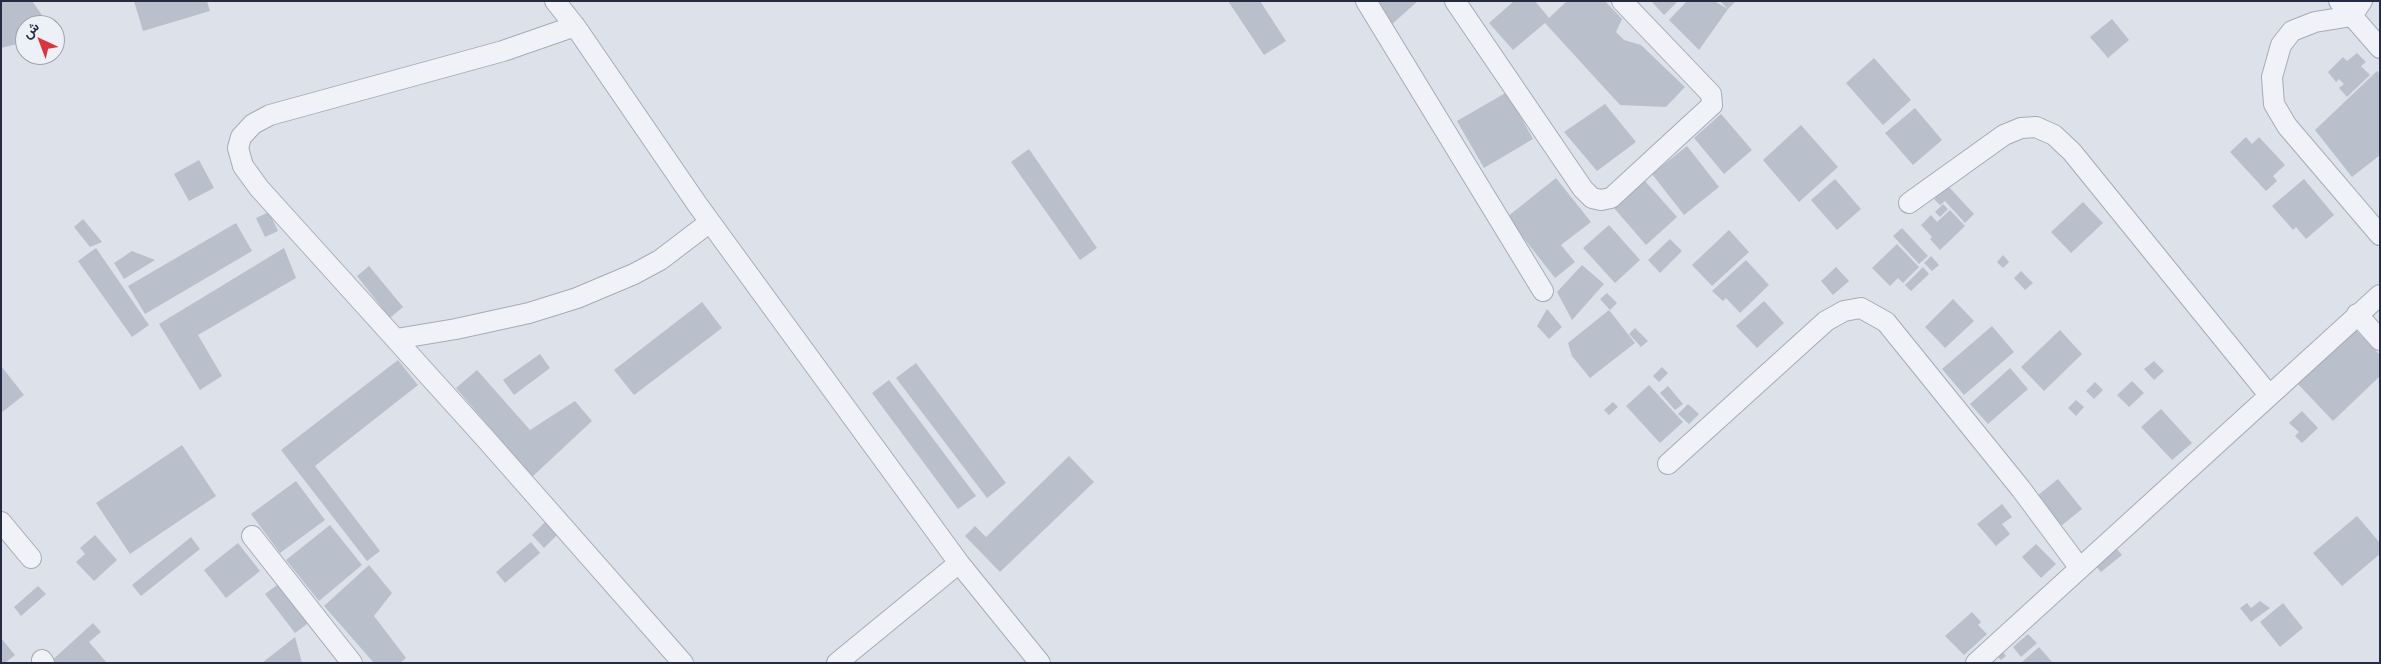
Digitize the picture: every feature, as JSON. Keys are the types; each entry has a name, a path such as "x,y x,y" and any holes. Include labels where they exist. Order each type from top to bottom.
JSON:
{"street":[{"path":"555,1 575,26 710,222 959,564 1040,663"},
{"path":"1366,1 1542,291"},
{"path":"1455,1 1583,189 1592,198 1601,200 1611,198 1712,105 1711,94 1622,1"},
{"path":"2339,1 2357,9 2380,48"},
{"path":"2357,9 2292,31 2281,45 2272,77 2274,104 2287,126 2380,235"},
{"path":"575,26 503,50 270,115 253,124 241,136 238,148 243,166 258,188 396,339 683,663"},
{"path":"1909,203 2004,135 2020,128 2036,127 2054,135 2072,152 2269,395"},
{"path":"396,339 529,313 577,298 651,265 710,222"},
{"path":"1982,661 2079,567 2380,295"},
{"path":"1668,464 1826,321 1844,311 1861,308 1886,322 2021,489 2079,567"},
{"path":"2358,314 2380,340"},
{"path":"1,522 31,558"},
{"path":"252,536 352,663"},
{"path":"837,663 959,564"}],"building":[{"path":"1,1 32,1 42,15 15,15 15,44 1,48"},
{"path":"134,1 207,1 210,11 143,31"},
{"path":"1228,1 1260,1 1286,41 1264,55"},
{"path":"1379,1 1418,1 1391,25"},
{"path":"1514,1 1535,1 1549,18 1567,1 1605,1 1622,19 1616,32 1624,40 1641,45 1685,87 1666,107 1620,105 1545,23 1513,50 1489,23"},
{"path":"1651,1 1678,1 1664,15"},
{"path":"1687,1 1714,1 1728,9 1699,50 1669,20"},
{"path":"1720,1 1736,1 1728,9"},
{"path":"2112,19 2129,40 2108,58 2090,37"},
{"path":"2357,53 2366,62 2361,66 2370,75 2347,97 2339,88 2344,84 2339,79 2336,82 2328,72 2343,57 2347,61"},
{"path":"1874,58 1911,100 1883,125 1846,83"},
{"path":"2377,71 2380,74 2380,155 2352,177 2315,130"},
{"path":"1507,92 1533,139 1484,168 1457,121"},
{"path":"1605,104 1636,142 1597,171 1564,132"},
{"path":"1915,108 1942,140 1913,165 1885,133"},
{"path":"1721,114 1752,150 1724,174 1694,138"},
{"path":"1801,125 1838,167 1799,202 1763,160"},
{"path":"2246,137 2252,144 2259,137 2285,165 2273,176 2277,181 2266,191 2230,152"},
{"path":"1687,146 1719,187 1684,215 1652,174"},
{"path":"1029,149 1097,248 1080,260 1011,162"},
{"path":"199,160 214,188 189,201 174,174"},
{"path":"1556,178 1591,222 1561,245 1575,262 1555,278 1507,217"},
{"path":"1835,179 1861,209 1837,230 1811,200"},
{"path":"2304,179 2334,215 2306,239 2296,227 2293,230 2272,206"},
{"path":"1645,181 1677,217 1646,245 1614,208"},
{"path":"1948,186 1974,214 1965,223 1945,201 1940,205 1934,199"},
{"path":"2083,202 2103,223 2071,253 2051,232"},
{"path":"1943,204 1948,209 1940,217 1935,212"},
{"path":"1950,210 1965,226 1940,250 1921,225 1931,215 1937,222"},
{"path":"269,212 278,231 265,237 256,218"},
{"path":"83,219 102,242 90,247 74,227"},
{"path":"236,223 252,251 145,314 128,286"},
{"path":"1609,225 1640,260 1615,283 1583,248"},
{"path":"1902,228 1928,256 1919,264 1893,236"},
{"path":"1729,230 1749,252 1712,286 1692,265"},
{"path":"1670,239 1682,251 1660,273 1648,260"},
{"path":"1897,244 1919,267 1903,283 1898,278 1890,286 1872,268"},
{"path":"96,248 149,325 132,337 78,261"},
{"path":"284,248 296,278 198,335 222,376 200,390 159,324"},
{"path":"132,251 155,260 124,279 114,263"},
{"path":"2003,255 2009,262 2003,268 1997,262"},
{"path":"1931,256 1939,265 1932,271 1924,263"},
{"path":"1746,260 1769,285 1740,313 1726,298 1723,301 1712,291"},
{"path":"1582,265 1604,284 1572,320 1557,292"},
{"path":"369,266 403,307 390,318 357,276"},
{"path":"1836,267 1849,281 1833,295 1821,281"},
{"path":"1923,267 1929,274 1911,291 1905,285"},
{"path":"2021,271 2033,283 2025,290 2014,278"},
{"path":"1607,293 1617,303 1610,310 1600,299"},
{"path":"1953,299 1974,321 1945,348 1925,327"},
{"path":"1764,301 1784,323 1757,348 1736,326"},
{"path":"702,302 722,328 634,395 614,370"},
{"path":"1547,309 1562,327 1549,339 1537,326"},
{"path":"1609,310 1635,343 1590,378 1572,356 1568,343"},
{"path":"1992,326 2014,352 1964,395 1942,369"},
{"path":"1635,328 1648,341 1641,347 1629,334"},
{"path":"2354,328 2380,355 2380,376 2333,421 2297,383"},
{"path":"2060,330 2082,354 2044,391 2021,367"},
{"path":"540,354 550,368 514,395 503,380"},
{"path":"398,360 418,385 315,466 380,551 367,561 281,450"},
{"path":"2154,361 2164,371 2154,380 2144,369"},
{"path":"916,363 1006,483 987,498 896,378"},
{"path":"1,366 24,395 1,413"},
{"path":"1662,367 1668,373 1659,382 1653,376"},
{"path":"2010,368 2028,389 1988,424 1970,404"},
{"path":"477,370 530,430 575,401 592,421 532,477 456,388"},
{"path":"889,380 976,496 958,509 872,393"},
{"path":"2132,381 2144,393 2129,407 2117,395"},
{"path":"2095,382 2103,390 2094,399 2086,391"},
{"path":"1649,385 1683,422 1660,443 1626,406"},
{"path":"1668,386 1683,404 1675,410 1660,393"},
{"path":"2076,400 2084,407 2076,416 2068,408"},
{"path":"1613,402 1618,407 1609,415 1604,410"},
{"path":"1688,404 1699,414 1689,424 1678,414"},
{"path":"2161,409 2192,443 2172,460 2141,427"},
{"path":"2302,411 2318,428 2302,443 2295,436 2299,432 2289,423"},
{"path":"182,445 216,496 130,554 96,503"},
{"path":"1069,456 1094,482 1000,572 965,536 975,526 986,537"},
{"path":"2058,479 2082,509 2061,526 2037,496"},
{"path":"296,481 325,520 280,553 251,514"},
{"path":"2002,504 2012,517 2002,524 2010,534 1996,546 1977,524"},
{"path":"2357,516 2380,543 2380,554 2342,586 2313,553"},
{"path":"546,521 558,534 544,548 532,535"},
{"path":"330,525 362,565 319,601 286,560"},
{"path":"95,535 117,560 94,581 76,562 85,554 80,548"},
{"path":"191,537 200,549 141,596 132,585"},
{"path":"531,542 540,553 505,583 496,572"},
{"path":"238,543 260,571 226,598 204,570"},
{"path":"2112,543 2122,555 2101,572 2091,560"},
{"path":"2036,544 2056,564 2041,578 2022,557"},
{"path":"369,565 392,593 374,616 406,658 400,663 374,663 324,606"},
{"path":"281,582 311,621 295,633 265,594"},
{"path":"38,586 46,594 21,616 14,607"},
{"path":"2260,601 2270,608 2251,622 2240,608 2247,603 2251,608"},
{"path":"2283,603 2303,628 2280,647 2260,622"},
{"path":"1972,612 1981,622 1978,625 1987,634 1964,655 1945,636"},
{"path":"93,623 101,632 89,642 107,663 49,663"},
{"path":"2028,634 2037,643 2021,657 2013,647"},
{"path":"295,637 302,663 262,663"},
{"path":"1,638 15,655 5,663 1,663"},
{"path":"2039,647 2053,663 2021,663"},
{"path":"2001,649 2006,656 2001,660 1995,654"}]}
